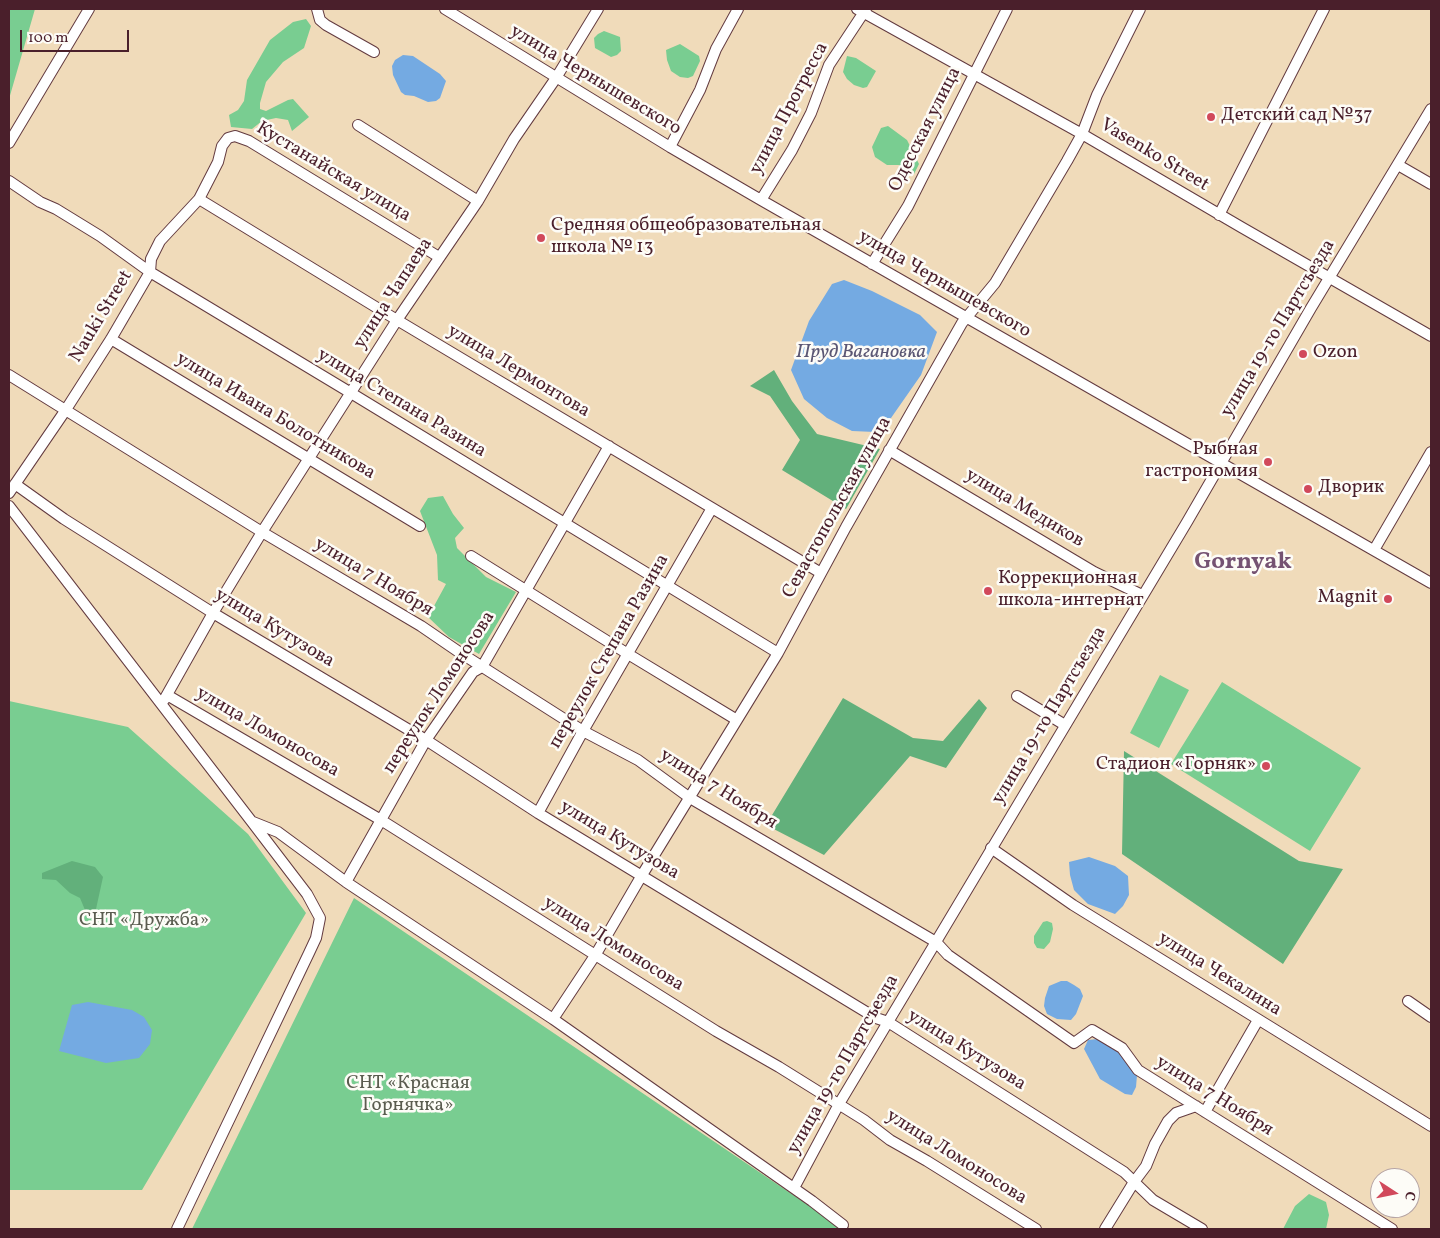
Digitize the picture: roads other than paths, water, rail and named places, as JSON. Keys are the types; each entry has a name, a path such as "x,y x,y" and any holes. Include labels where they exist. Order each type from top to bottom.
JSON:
{"street":[{"path":"9,143 90,9"},
{"name":"улица Чернышевского","path":"445,9 670,147 761,200 1431,583"},
{"name":"улица Чапаева","path":"164,700 213,613 262,532 397,320 478,200 514,139 556,78 598,9"},
{"path":"670,147 700,90 716,49 738,9"},
{"name":"Одесская улица","path":"872,264 908,206 1007,9"},
{"name":"Севастопольская улица","path":"552,1018 596,954 642,875 778,653 889,450 966,318 996,283 1082,134 1097,95 1140,9"},
{"path":"1219,215 1324,9"},
{"name":"Vasenko Street","path":"863,10 1431,336"},
{"name":"улица Прогресса","path":"761,200 792,150 811,113 829,65 863,10"},
{"path":"317,11 320,20 326,25 374,52"},
{"name":"улица 19-го Партсъезда","path":"794,1188 839,1104 1431,109"},
{"path":"358,125 478,200"},
{"name":"Nauki Street","path":"9,493 111,340 150,272 151,259 160,242 199,199 218,162 222,146 228,138 235,136"},
{"name":"Кустанайская улица","path":"235,136 249,141 439,257"},
{"path":"1398,165 1431,184"},
{"name":"улица Степана Разина","path":"9,181 40,202 56,209 100,236 150,272 778,653"},
{"name":"улица Лермонтова","path":"199,199 397,320 821,573"},
{"name":"улица Ивана Болотникова","path":"111,340 420,526"},
{"name":"улица 7 Ноября","path":"9,375 262,532 422,626 482,667 583,731 638,760 690,798 936,942 948,955 1074,1043 1092,1030 1122,1048 1138,1070 1392,1229"},
{"name":"переулок Ломоносова","path":"346,882 426,740 473,672 482,667 610,446"},
{"name":"улица Медиков","path":"889,450 1094,572 1142,595"},
{"path":"1374,550 1431,452"},
{"name":"улица Кутузова","path":"15,484 64,519 213,613 426,740 538,813 876,1018 888,1022 1124,1172 1154,1200 1202,1229"},
{"path":"9,506 164,700 252,822 307,894 320,918 319,927 309,953 177,1229"},
{"name":"переулок Степана Разина","path":"538,813 583,731 712,508"},
{"path":"471,556 737,720"},
{"path":"1017,696 1065,725"},
{"name":"улица Ломоносова","path":"164,700 381,820 716,1031 839,1104 890,1140 928,1161 1036,1229"},
{"path":"252,822 278,832 346,882 552,1018 794,1188 843,1226"},
{"name":"улица Чекалина","path":"991,848 1074,905 1431,1126"},
{"path":"1408,1001 1431,1018"},
{"path":"1105,1229 1146,1166 1155,1144 1168,1121 1176,1113 1200,1109 1258,1020"}],"water":[{"path":"403,55 413,56 440,74 446,81 440,98 436,101 428,102 401,92 393,75 392,66 395,60"},
{"name":"Пруд Вагановка","path":"844,280 872,291 920,315 937,332 921,375 891,418 875,432 852,431 827,418 804,399 791,370 809,321 832,284"},
{"path":"1089,857 1115,866 1128,876 1129,895 1123,906 1115,914 1088,904 1074,890 1069,862"},
{"path":"1061,981 1067,981 1080,989 1083,996 1076,1014 1071,1020 1057,1019 1047,1014 1044,1006 1049,986"},
{"path":"88,1002 132,1010 144,1017 152,1030 150,1044 139,1058 106,1063 59,1051 72,1005"},
{"path":"1088,1040 1103,1040 1123,1056 1137,1075 1136,1087 1132,1095 1125,1094 1100,1079 1084,1049"}],"place":[{"name":"Детский сад №37","path":"1211,117"},
{"name":"Средняя общеобразовательная школа № 13","path":"541,238"},
{"name":"Ozon","path":"1303,354"},
{"name":"Рыбная гастрономия","path":"1268,462"},
{"name":"Дворик","path":"1308,489"},
{"name":"Коррекционная школа-интернат","path":"988,591"},
{"name":"Magnit","path":"1388,599"},
{"name":"Стадион «Горняк»","path":"1266,766"}],"district":[{"name":"Gornyak","path":"1243,564"}],"park label":[{"name":"СНТ «Дружба»","path":"144,922"},
{"name":"СНТ «Красная Горнячка»","path":"408,1096"}]}
